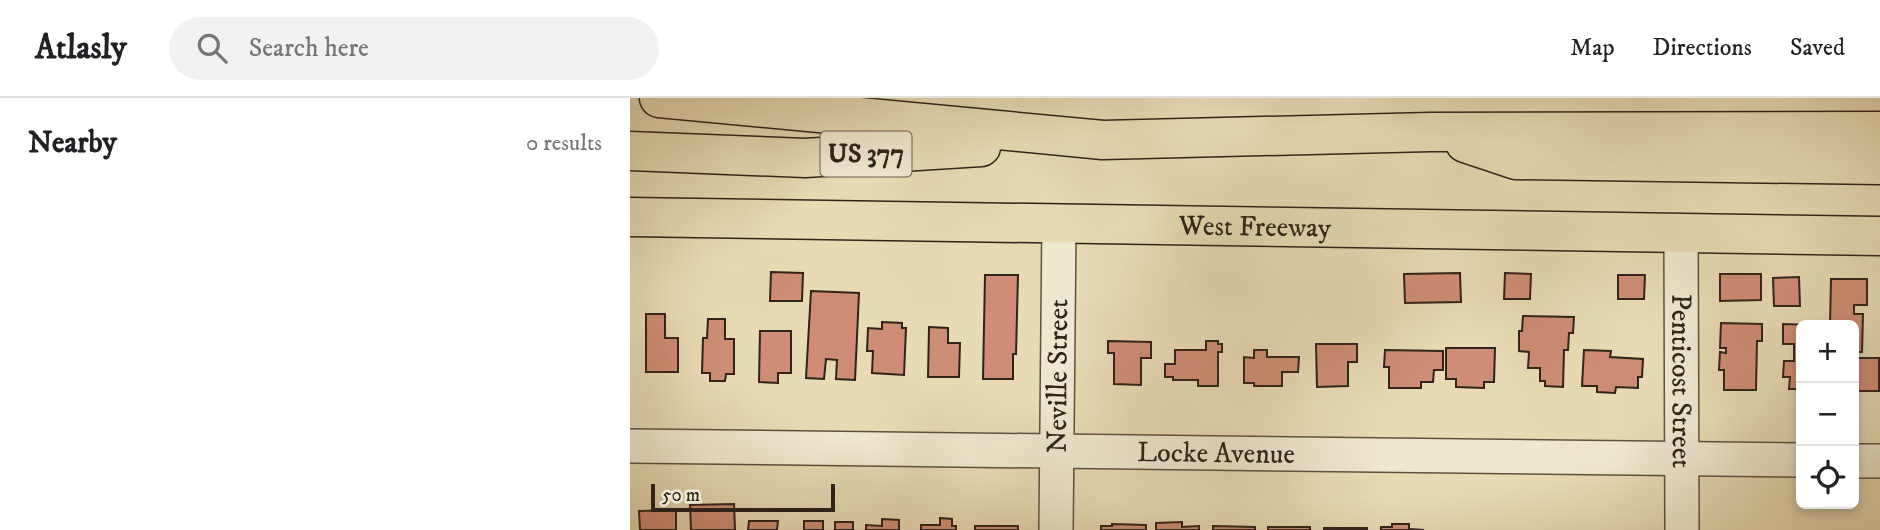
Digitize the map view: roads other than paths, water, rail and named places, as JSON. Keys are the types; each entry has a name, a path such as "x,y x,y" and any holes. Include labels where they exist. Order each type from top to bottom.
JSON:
{"main road":[{"path":"659,98 1103,140 1430,132 1880,131"},
{"path":"1430,132 1516,160 1880,166"},
{"name":"US 377","path":"630,151 806,158 1103,140"},
{"name":"West Freeway","path":"630,217 1880,236"}],"street":[{"name":"Neville Street","path":"1056,530 1059,223"},
{"name":"Penticost Street","path":"1681,232 1682,530"},
{"name":"Locke Avenue","path":"630,446 1796,460"},
{"path":"1859,461 1880,461"}]}
